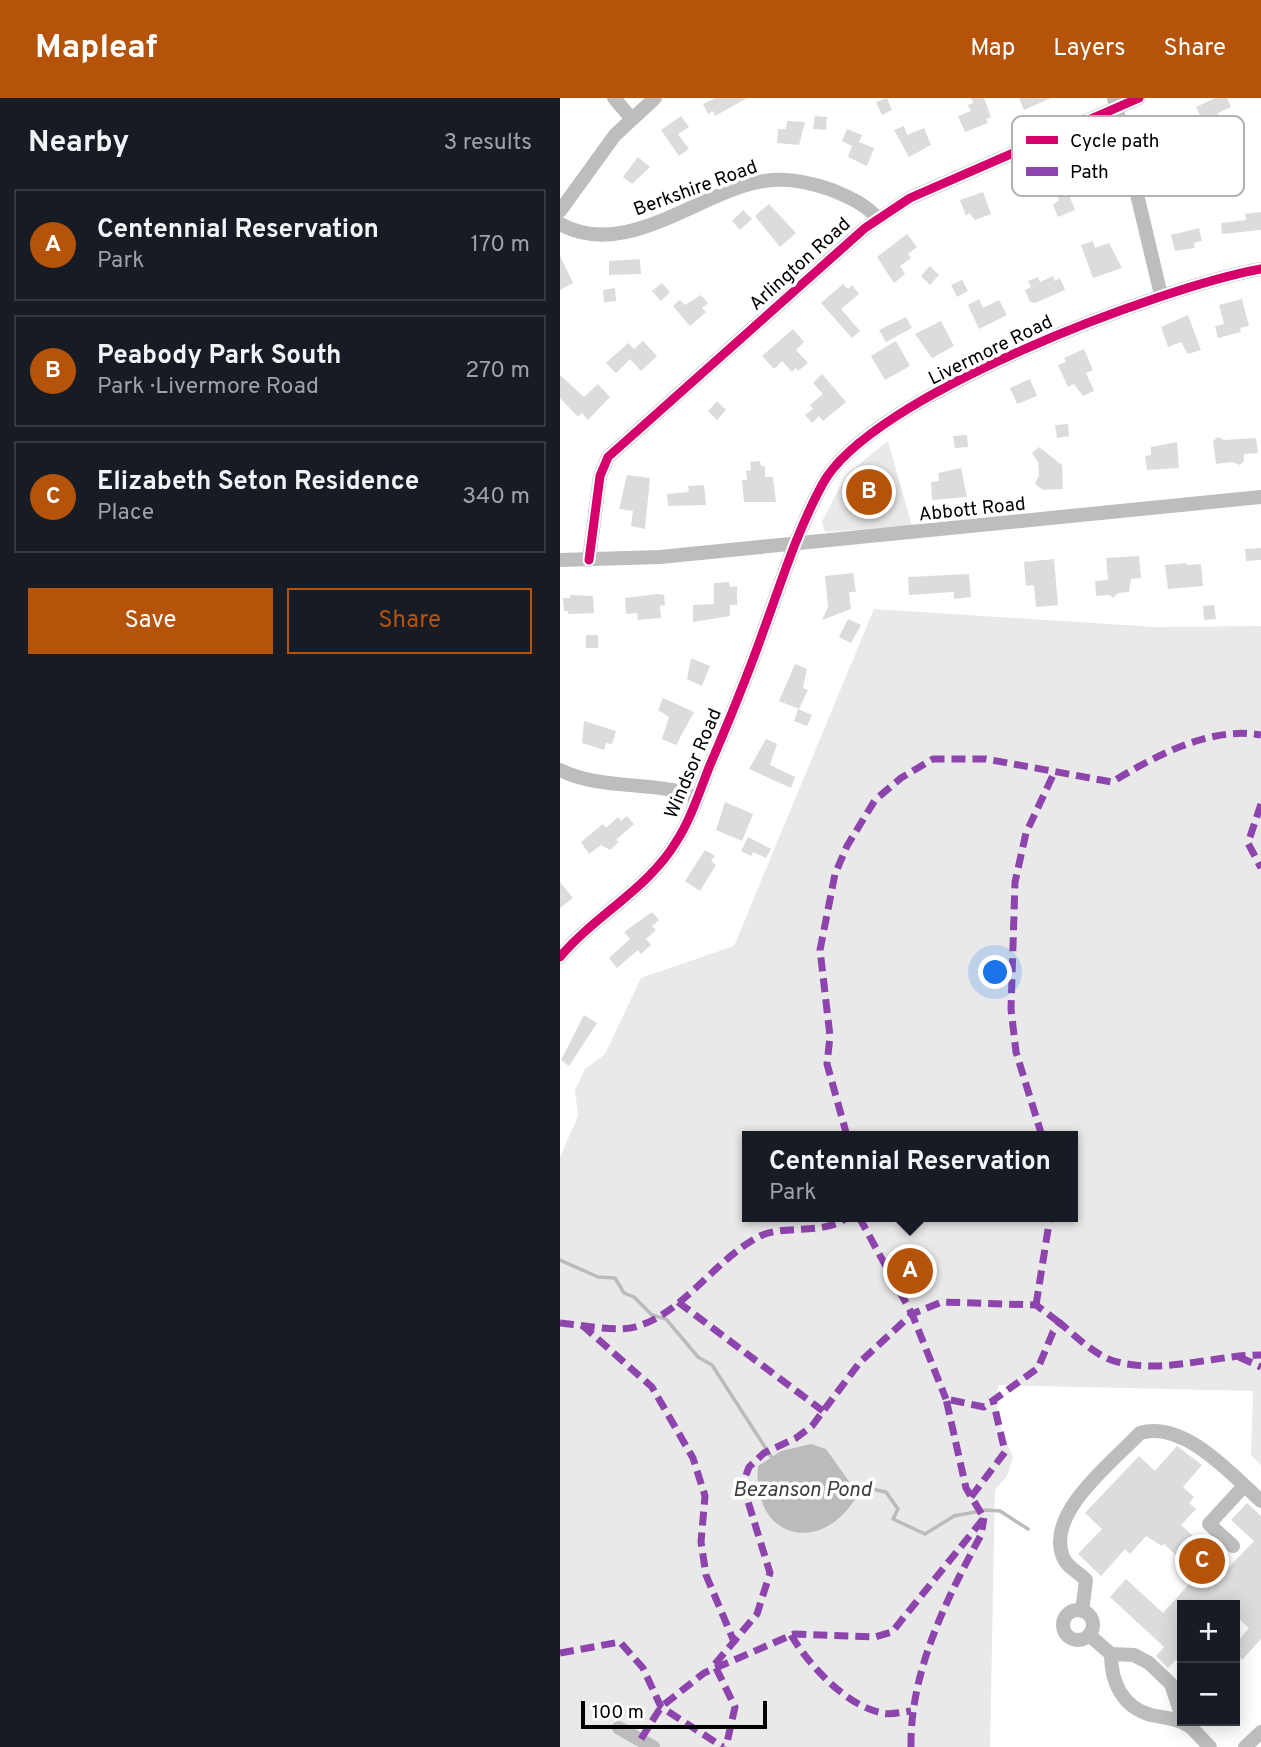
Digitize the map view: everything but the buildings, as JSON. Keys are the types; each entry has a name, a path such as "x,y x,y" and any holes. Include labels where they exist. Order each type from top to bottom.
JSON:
{"street":[{"path":"614,98 631,118"},
{"path":"560,211 608,143 631,118 655,98"},
{"name":"Arlington Road","path":"1088,116 1116,103 1139,98"},
{"name":"Arlington Road","path":"589,560 600,476 608,457 877,218 911,198 1012,151"},
{"name":"Berkshire Road","path":"560,223 587,233 633,230 739,188 782,179 808,183 840,194 863,206 877,218"},
{"path":"1138,196 1161,295"},
{"name":"Livermore Road","path":"795,544 822,483 847,451 870,433 960,382 1067,331 1161,295 1261,269"},
{"name":"Abbott Road","path":"560,559 660,557 1261,497"},
{"name":"Windsor Road","path":"560,957 670,852 697,797 747,677 795,544"},
{"path":"560,770 588,780 673,790 697,797"},
{"path":"1082,1611 1086,1580 1063,1558 1059,1537 1063,1518 1140,1433 1159,1431 1185,1438 1261,1501"},
{"path":"1233,1546 1209,1524 1244,1486"},
{"path":"1082,1611 1092,1621 1089,1635"},
{"path":"1082,1611 1067,1615 1063,1627 1067,1635 1076,1640 1089,1635"},
{"path":"1089,1635 1111,1654 1134,1655 1149,1663 1171,1684 1177,1700"},
{"path":"1111,1654 1112,1679 1126,1699 1145,1713 1177,1720"},
{"path":"1190,1726 1210,1747"},
{"path":"619,1728 653,1747"},
{"path":"1245,1747 1261,1732"}],"shaded area":[{"path":"888,441 912,526 825,532 822,521 847,474"},
{"path":"874,609 1156,627 1261,626 1261,1465 1251,1455 1253,1391 998,1385 997,1418 1013,1458 1007,1476 995,1490 990,1747 560,1747 560,1157 578,1116 575,1090 585,1069 605,1054 641,978 734,946"}],"water":[{"name":"Bezanson Pond","path":"811,1444 826,1449 858,1494 844,1513 828,1526 810,1532 793,1532 778,1525 766,1511 759,1492 758,1466 781,1451"}],"waterway":[{"path":"560,1260 598,1277 615,1278 624,1293 634,1297 652,1315 666,1319 698,1357 712,1365 772,1458"},
{"path":"857,1492 867,1488 886,1492 898,1509 893,1519 925,1534 954,1516 986,1510 1000,1511 1028,1529"}],"marked path":[{"path":"846,1131 827,1064 830,1036 820,950 835,874 847,846 875,800 901,778 933,759 986,759 1112,782 1165,753 1203,739 1242,733 1261,735"},
{"path":"1040,1131 1016,1052 1011,1009 1015,882 1026,833 1055,771"},
{"path":"1261,804 1248,843 1261,868"},
{"path":"560,1323 609,1328 635,1327 668,1311 728,1258 760,1236 840,1222"},
{"path":"862,1222 912,1314 942,1302 1036,1305 1060,1323"},
{"path":"1036,1305 1049,1222"},
{"path":"678,1302 823,1411"},
{"path":"715,1664 757,1614 770,1573 746,1495 745,1478 749,1467 764,1453 796,1438 812,1426 860,1362 912,1314 946,1399"},
{"path":"641,1739 661,1707 704,1673 794,1634 875,1637 892,1632 984,1518 966,1488 946,1399 984,1407 1038,1368 1053,1332 1060,1323 1100,1354 1132,1365 1169,1365 1261,1355"},
{"path":"582,1325 652,1387 693,1458 705,1496 701,1542 706,1575 735,1644"},
{"path":"1239,1357 1261,1367"},
{"path":"971,1497 1005,1452 993,1400"},
{"path":"911,1747 912,1719 923,1664 943,1611 981,1535 984,1518"},
{"path":"791,1635 808,1659 843,1694 869,1709 886,1714 911,1711"},
{"path":"560,1653 620,1642 643,1668 661,1707 723,1747"},
{"path":"716,1668 735,1707 726,1747"}],"cycle path":[{"path":"1098,116 1139,98"},
{"path":"589,560 600,476 608,457 865,228 910,198 1012,153"},
{"path":"560,957 651,874 681,833 744,682 805,520 822,485 850,451 896,416 955,382 1022,350 1157,298 1261,269"}],"place":[{"name":"Peabody Park South","path":"869,492"},
{"name":"Centennial Reservation","path":"910,1271"},
{"name":"Elizabeth Seton Residence","path":"1202,1561"}]}
